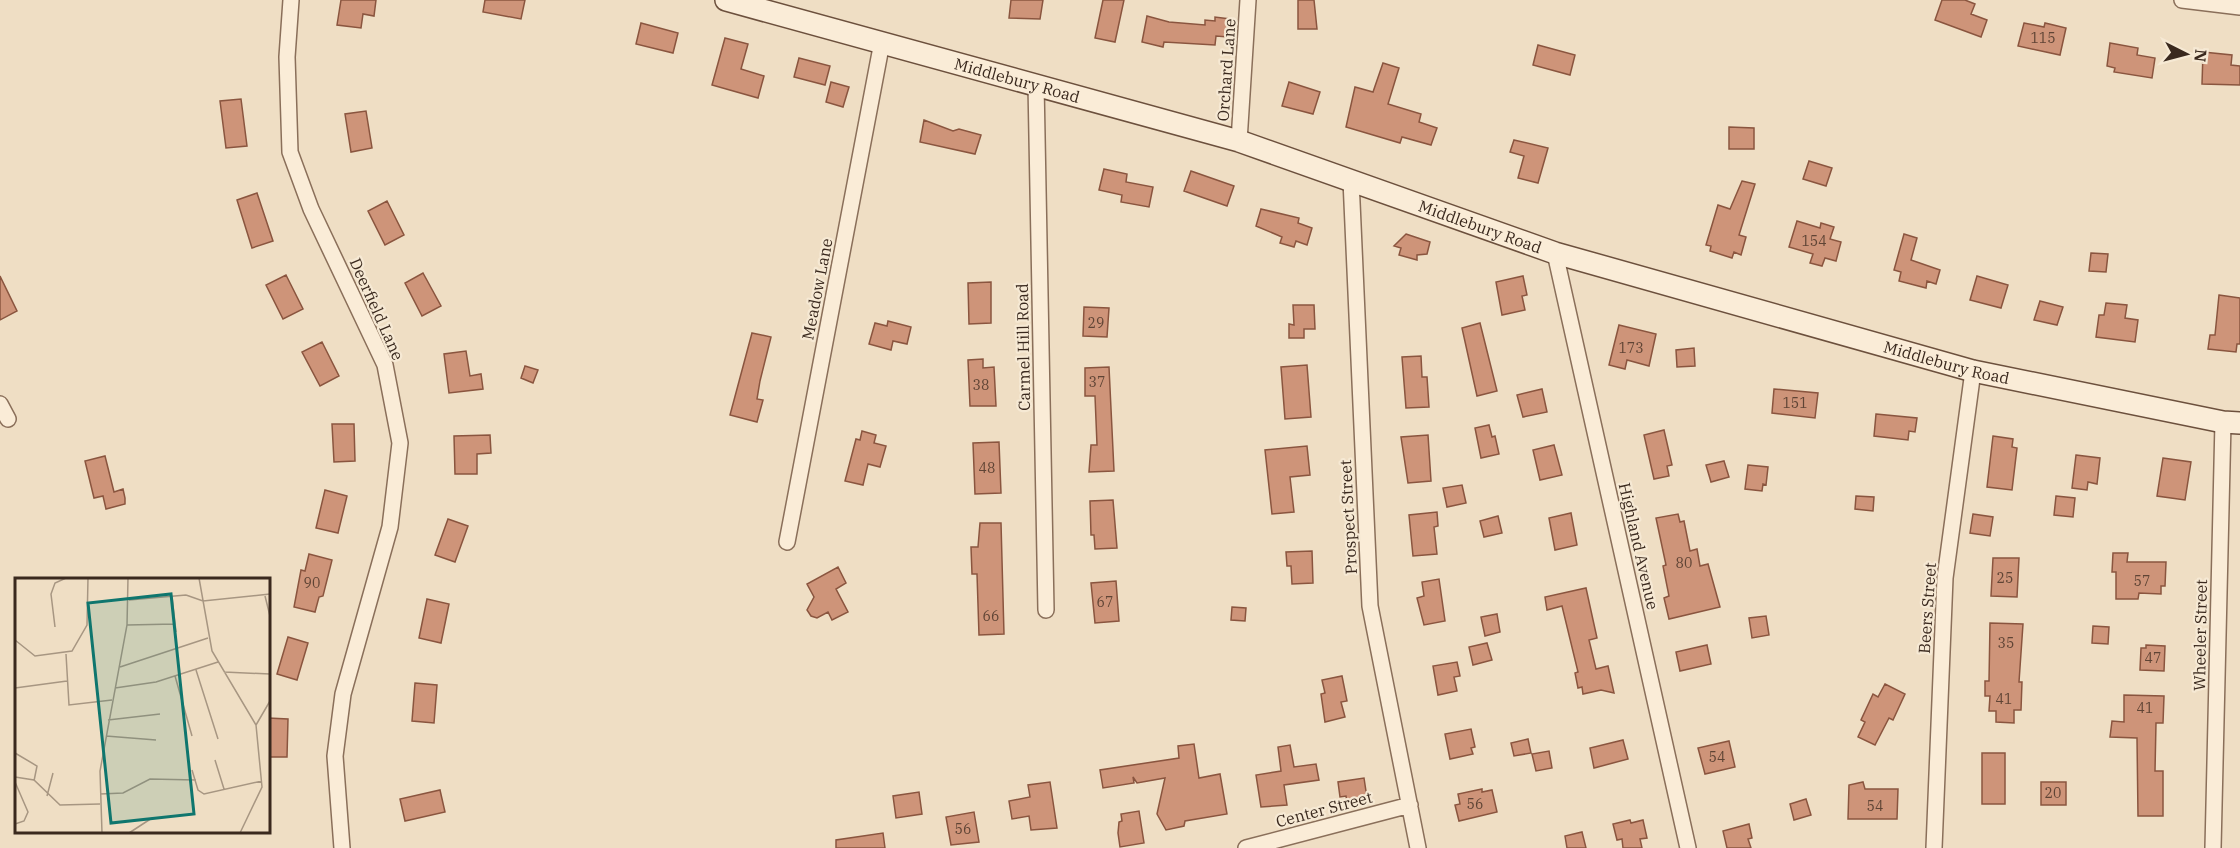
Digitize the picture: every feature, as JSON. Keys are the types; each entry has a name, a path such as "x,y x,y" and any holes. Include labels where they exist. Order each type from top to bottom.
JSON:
{"street":[{"name":"Deerfield Lane","path":"291,0 287,57 290,152 311,209 385,365 400,443 390,527 343,694 335,756 342,848"},
{"name":"Middlebury Road","path":"726,0 1239,141 1556,253 1973,371 2231,422"},
{"name":"Orchard Lane","path":"1239,141 1248,0"},
{"path":"2182,0 2240,7"},
{"name":"Meadow Lane","path":"787,542 882,42"},
{"name":"Carmel Hill Road","path":"1036,84 1046,610"},
{"name":"Prospect Street","path":"1351,180 1370,606 1418,848"},
{"name":"Highland Avenue","path":"1556,253 1688,848"},
{"name":"Beers Street","path":"1934,848 1945,578 1973,371"},
{"path":"0,404 8,419"},
{"name":"Wheeler Street","path":"2213,848 2231,422"},
{"name":"Center Street","path":"1246,848 1410,805"}],"building":[{"path":"341,0 376,0 374,16 363,14 361,28 337,25"},
{"path":"485,0 525,0 521,19 483,12"},
{"path":"1011,0 1043,0 1040,19 1009,18"},
{"path":"1103,0 1124,0 1115,42 1095,38"},
{"path":"1298,0 1314,0 1317,29 1298,29"},
{"path":"1942,0 1965,0 1975,4 1971,14 1987,20 1981,37 1935,20"},
{"path":"1147,16 1169,22 1205,25 1205,20 1215,21 1215,17 1230,19 1228,37 1216,36 1215,45 1164,42 1163,47 1142,42"},
{"path":"641,23 678,33 673,53 636,44"},
{"path":"2024,23 2044,27 2045,23 2066,28 2060,55 2018,46"},
{"path":"725,38 748,44 741,69 764,76 758,98 712,85"},
{"path":"2110,43 2138,48 2137,55 2155,58 2152,78 2114,72 2115,68 2107,66"},
{"path":"1538,45 1575,55 1570,75 1533,65"},
{"path":"2203,52 2232,55 2231,65 2240,66 2240,85 2202,84"},
{"path":"799,58 830,66 825,85 794,77"},
{"path":"1383,63 1399,68 1388,104 1421,114 1419,122 1437,128 1431,145 1402,137 1400,143 1346,127 1355,87 1373,92"},
{"path":"831,82 849,87 843,107 826,102"},
{"path":"1289,82 1320,92 1313,114 1282,106"},
{"path":"241,99 247,146 226,148 220,101"},
{"path":"366,111 372,148 351,152 345,114"},
{"path":"924,120 953,131 959,129 981,135 975,154 920,142"},
{"path":"1729,127 1754,128 1754,149 1729,149"},
{"path":"1514,140 1548,148 1538,183 1518,178 1524,156 1510,152"},
{"path":"1809,161 1832,168 1826,186 1803,179"},
{"path":"1104,169 1127,174 1126,182 1153,187 1149,207 1121,202 1122,195 1099,190"},
{"path":"1191,171 1234,186 1227,206 1184,191"},
{"path":"1742,181 1755,184 1739,235 1746,237 1741,255 1734,252 1732,258 1710,251 1711,246 1706,245 1718,205 1730,209"},
{"path":"257,193 273,241 252,248 237,200"},
{"path":"387,201 404,235 385,245 368,211"},
{"path":"1261,209 1299,218 1298,223 1312,228 1307,245 1296,241 1294,247 1280,243 1282,237 1256,226"},
{"path":"1797,221 1820,228 1821,223 1834,227 1830,239 1841,242 1836,261 1825,258 1822,266 1810,263 1813,254 1789,247"},
{"path":"1406,234 1430,242 1427,254 1417,255 1417,260 1399,255 1401,248 1394,246"},
{"path":"1904,234 1917,238 1911,260 1940,270 1936,284 1927,281 1926,288 1899,281 1901,272 1894,270"},
{"path":"2091,253 2108,254 2106,272 2089,271"},
{"path":"423,273 441,306 422,316 405,283"},
{"path":"286,275 303,309 283,319 266,285"},
{"path":"0,276 17,311 0,320"},
{"path":"1523,276 1527,295 1522,296 1525,310 1502,315 1496,282"},
{"path":"1977,276 2008,285 2001,308 1970,300"},
{"path":"991,282 991,323 969,324 968,283"},
{"path":"2219,295 2240,298 2240,344 2237,344 2236,352 2208,349 2210,335 2215,335"},
{"path":"2040,301 2063,307 2057,325 2034,320"},
{"path":"2106,303 2127,305 2125,318 2138,320 2135,342 2096,337 2099,315 2104,315"},
{"path":"1293,305 1314,305 1315,329 1304,329 1304,338 1289,338 1289,324 1294,325"},
{"path":"1084,307 1109,308 1107,337 1083,336"},
{"path":"888,321 911,327 907,344 893,341 891,350 869,344 875,323 887,326"},
{"path":"1480,323 1497,391 1477,396 1462,328"},
{"path":"1619,325 1656,334 1649,366 1627,360 1625,369 1609,365"},
{"path":"752,333 771,337 757,399 763,400 757,422 730,415"},
{"path":"322,342 339,376 320,386 302,352"},
{"path":"1694,348 1695,366 1677,367 1676,350"},
{"path":"466,351 470,376 481,374 483,389 449,393 444,354"},
{"path":"1421,356 1422,377 1427,377 1429,407 1406,408 1402,357"},
{"path":"983,359 983,368 994,367 996,406 970,406 968,360"},
{"path":"1307,365 1311,417 1285,419 1281,367"},
{"path":"525,366 538,370 533,383 521,378"},
{"path":"1109,367 1114,471 1089,472 1091,445 1097,445 1095,396 1085,396 1085,368"},
{"path":"1542,389 1547,412 1523,417 1517,395"},
{"path":"1774,389 1818,393 1815,418 1772,413"},
{"path":"1876,414 1917,418 1915,432 1909,431 1908,440 1874,436"},
{"path":"332,424 354,424 355,461 334,462"},
{"path":"1489,425 1492,437 1495,436 1499,454 1481,458 1475,428"},
{"path":"1664,430 1672,465 1667,466 1669,476 1654,479 1644,435"},
{"path":"862,431 876,435 874,443 886,446 880,467 868,464 863,485 845,481 856,439 860,440"},
{"path":"490,435 491,453 477,454 477,474 455,474 454,436"},
{"path":"1428,435 1431,481 1408,483 1401,437"},
{"path":"1993,436 2013,439 2012,447 2017,448 2012,490 1987,487"},
{"path":"999,442 1001,493 975,494 973,443"},
{"path":"1554,445 1562,475 1540,480 1533,450"},
{"path":"1307,446 1310,475 1290,477 1294,512 1272,514 1265,450"},
{"path":"2076,455 2100,458 2097,484 2088,482 2087,490 2072,488"},
{"path":"105,456 114,492 123,489 125,498 125,504 106,509 103,496 94,498 85,461"},
{"path":"2163,458 2191,462 2185,500 2157,496"},
{"path":"1724,461 1729,477 1711,482 1706,465"},
{"path":"1748,465 1768,467 1766,485 1763,484 1762,491 1745,489"},
{"path":"1462,485 1466,503 1447,507 1443,488"},
{"path":"325,490 347,496 338,533 316,528"},
{"path":"1856,496 1874,497 1873,511 1855,509"},
{"path":"2056,496 2075,498 2073,517 2054,515"},
{"path":"1113,500 1117,548 1095,549 1094,535 1091,535 1090,501"},
{"path":"1437,512 1438,526 1434,527 1437,554 1413,556 1409,515"},
{"path":"1571,513 1577,545 1555,550 1549,518"},
{"path":"1678,514 1680,522 1684,521 1690,551 1697,549 1700,566 1708,564 1720,607 1669,619 1664,598 1669,596 1663,566 1666,565 1656,518"},
{"path":"1973,514 1993,517 1990,536 1970,533"},
{"path":"1498,516 1502,533 1484,537 1480,521"},
{"path":"448,519 468,526 455,562 435,555"},
{"path":"980,523 1001,523 1004,634 979,635 977,574 972,574 971,547 978,547"},
{"path":"1312,551 1313,583 1292,584 1291,566 1287,566 1286,552"},
{"path":"2113,553 2128,553 2127,562 2166,562 2165,586 2161,586 2161,594 2139,593 2138,599 2116,599 2116,572 2112,572"},
{"path":"309,554 332,560 323,596 319,597 315,612 294,607 301,570 305,571"},
{"path":"1993,558 2019,558 2017,597 1991,596"},
{"path":"838,567 846,583 836,589 848,612 832,620 828,612 817,618 811,616 807,610 814,597 807,584"},
{"path":"1439,579 1445,621 1424,625 1417,598 1424,596 1422,582"},
{"path":"1116,581 1119,621 1095,623 1091,583"},
{"path":"1586,588 1597,638 1589,640 1596,669 1608,666 1614,693 1601,690 1583,694 1582,687 1578,688 1575,673 1578,672 1562,606 1547,610 1545,597"},
{"path":"427,599 449,604 441,643 419,638"},
{"path":"1232,607 1246,608 1245,621 1231,620"},
{"path":"1497,614 1500,632 1485,636 1481,617"},
{"path":"1766,616 1769,635 1752,638 1749,618"},
{"path":"1990,623 2023,624 2019,682 2022,682 2021,710 2014,710 2014,723 1996,722 1996,711 1989,711 1990,696 1985,696 1985,681 1989,681"},
{"path":"2093,626 2109,627 2108,644 2092,643"},
{"path":"288,637 308,643 297,680 277,674"},
{"path":"1487,643 1492,660 1473,665 1469,647"},
{"path":"1707,645 1711,664 1680,671 1676,652"},
{"path":"2146,645 2165,646 2164,671 2140,670 2141,648 2146,648"},
{"path":"1457,662 1460,676 1454,677 1457,691 1438,695 1433,666"},
{"path":"1342,676 1347,701 1341,702 1345,717 1325,722 1321,694 1325,693 1322,680"},
{"path":"415,683 437,685 434,723 412,721"},
{"path":"1885,684 1905,694 1893,720 1889,718 1875,745 1858,737 1865,722 1861,720 1873,694 1878,697"},
{"path":"2124,695 2164,696 2163,723 2156,723 2155,771 2163,771 2163,816 2138,816 2137,738 2110,737 2112,721 2124,722"},
{"path":"270,718 288,719 287,757 270,757"},
{"path":"1471,729 1475,747 1471,748 1473,754 1450,759 1445,734"},
{"path":"1528,739 1531,753 1514,756 1511,743"},
{"path":"1623,740 1628,759 1594,768 1590,748"},
{"path":"1729,741 1735,767 1705,774 1698,748"},
{"path":"1194,744 1199,778 1220,774 1227,814 1185,821 1184,826 1166,830 1157,814 1165,778 1137,783 1133,777 1134,783 1103,788 1100,770 1179,758 1178,746"},
{"path":"1290,745 1294,767 1316,764 1319,780 1284,785 1287,805 1261,807 1256,775 1281,771 1278,747"},
{"path":"1549,751 1552,768 1536,771 1532,754"},
{"path":"1982,753 2005,753 2005,804 1982,804"},
{"path":"1364,778 1367,798 1347,802 1346,796 1340,797 1338,782"},
{"path":"1050,782 1057,828 1031,830 1029,816 1012,819 1009,801 1030,797 1028,785"},
{"path":"1863,782 1865,789 1898,789 1897,819 1848,819 1849,785"},
{"path":"2041,782 2066,782 2066,805 2041,805"},
{"path":"1482,789 1482,792 1492,790 1497,812 1459,821 1455,805 1460,804 1458,794"},
{"path":"440,790 445,812 405,821 400,799"},
{"path":"919,792 922,814 896,818 893,796"},
{"path":"1806,799 1811,815 1794,820 1790,804"},
{"path":"1139,811 1144,843 1120,847 1118,833 1119,822 1122,821 1121,814"},
{"path":"974,812 979,842 951,845 946,817"},
{"path":"1630,820 1631,823 1643,820 1647,838 1640,839 1642,848 1623,848 1622,839 1617,840 1613,824"},
{"path":"1749,824 1752,838 1748,839 1751,848 1727,848 1723,831"},
{"path":"1582,832 1586,848 1567,848 1565,836"},
{"path":"883,833 885,848 836,848 836,840"}]}
